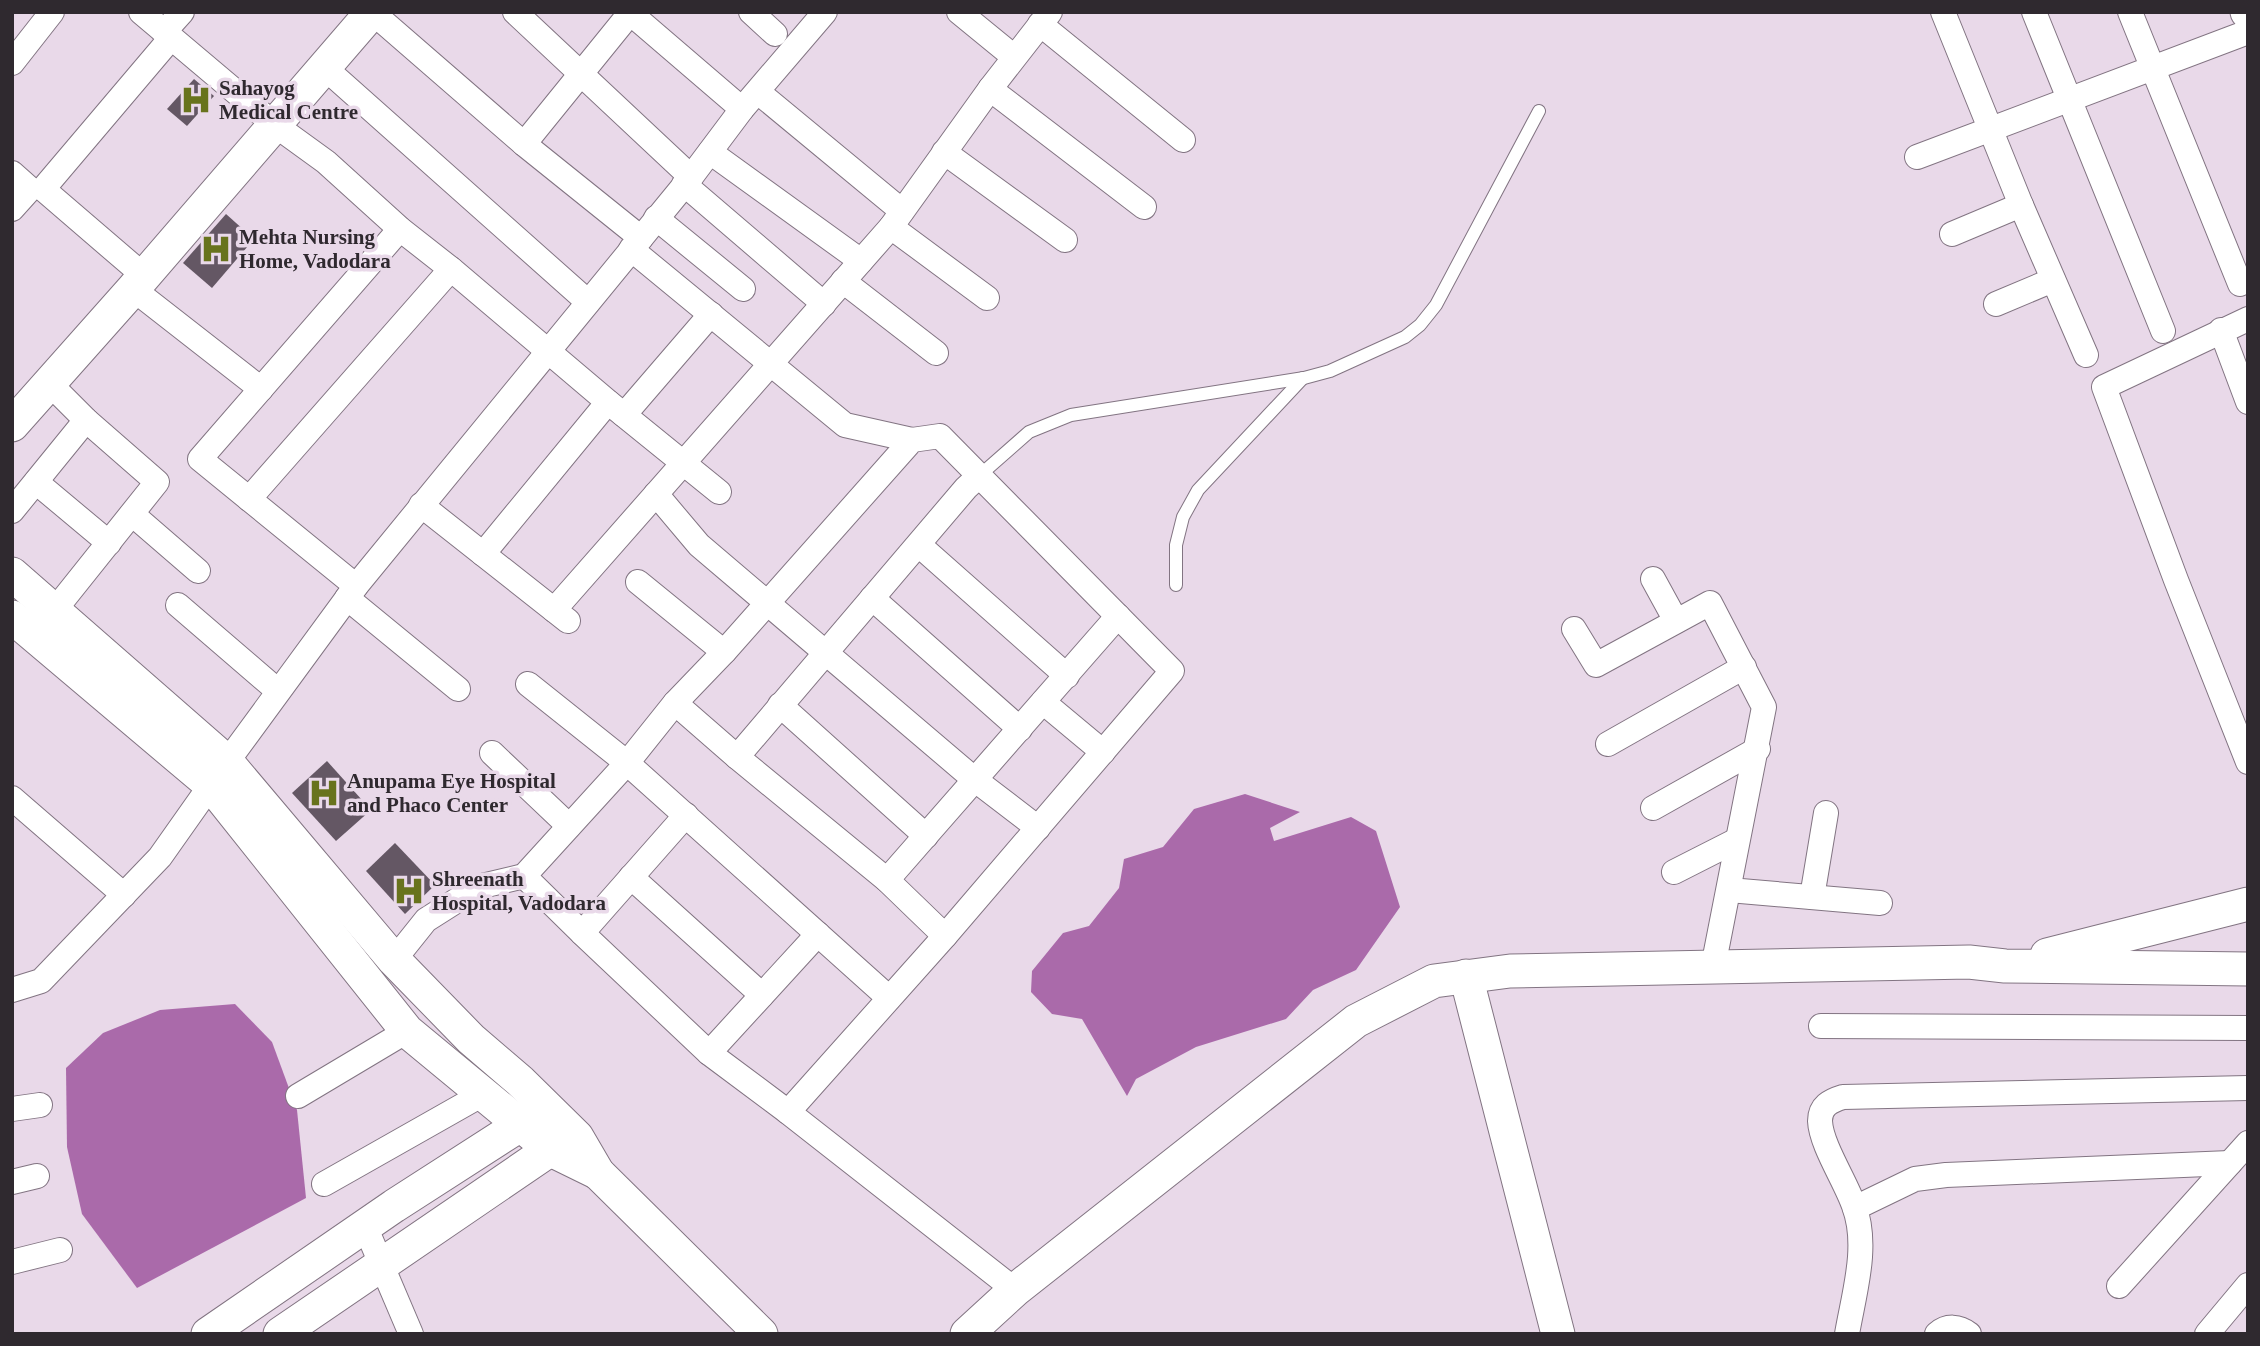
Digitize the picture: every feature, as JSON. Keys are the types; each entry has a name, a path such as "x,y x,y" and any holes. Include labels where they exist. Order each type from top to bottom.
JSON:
{"street":[{"path":"141,12 266,118 326,162 400,229 719,492"},
{"path":"182,12 168,35 43,189 261,389"},
{"path":"12,425 266,118 342,12"},
{"path":"266,118 325,68 372,12 636,243 711,314 845,425 912,440 940,436 1172,671 945,936 788,1112"},
{"path":"515,12 582,73 688,181 824,304"},
{"path":"751,12 775,34"},
{"path":"12,990 41,981 160,857 351,592 688,181 750,100 825,12"},
{"path":"959,12 1014,57"},
{"path":"1943,12 2021,205 2086,355"},
{"path":"2034,12 2163,331"},
{"path":"2130,12 2240,284"},
{"path":"12,62 50,13"},
{"path":"524,144 630,13 750,100 897,219 986,298"},
{"path":"421,505 561,615 656,494 897,219 990,89 1045,18 1183,140"},
{"path":"1917,157 2248,32"},
{"path":"325,68 588,302"},
{"path":"990,89 1144,207"},
{"path":"710,152 861,261"},
{"path":"944,152 1065,240"},
{"path":"12,173 30,189 12,209"},
{"path":"1952,234 2021,205"},
{"path":"656,218 744,289"},
{"path":"400,229 200,459 458,689"},
{"path":"248,499 451,269"},
{"path":"12,390 134,275"},
{"path":"1996,304 2053,280"},
{"path":"843,281 936,353"},
{"path":"483,554 616,409 711,314"},
{"path":"2248,319 2104,387 2248,762"},
{"path":"2221,330 2248,402"},
{"path":"49,383 86,420 158,482 54,611"},
{"path":"12,511 86,420"},
{"path":"394,960 426,920 478,887 524,876 912,440"},
{"path":"737,757 979,476"},
{"path":"36,482 109,543"},
{"path":"656,494 699,545 974,779 1038,828"},
{"path":"132,514 198,571"},
{"path":"919,545 1067,676"},
{"path":"12,574 54,611 219,773 471,1039 532,1115 598,1173 761,1334"},
{"path":"1653,579 1676,621"},
{"path":"638,582 724,652"},
{"path":"872,598 1020,729"},
{"path":"1574,629 1596,665 1710,603 1765,707 1713,967"},
{"path":"178,604 278,691"},
{"path":"887,880 1118,616"},
{"path":"12,617 219,773 407,1031 483,1094 532,1115"},
{"path":"1608,744 1744,667"},
{"path":"528,684 627,763 889,998"},
{"path":"1043,702 1103,752"},
{"path":"675,704 887,880 945,936"},
{"path":"780,705 926,836"},
{"path":"1653,807 1758,749"},
{"path":"492,753 569,826"},
{"path":"12,798 124,895"},
{"path":"1812,897 1826,813"},
{"path":"582,933 686,815"},
{"path":"1674,872 1737,840"},
{"path":"524,876 709,1053 1015,1290"},
{"path":"631,877 762,995"},
{"path":"1729,890 1880,903"},
{"path":"2005,966 2248,904"},
{"path":"709,1053 818,934"},
{"path":"967,1334 1015,1290 1356,1021 1434,981 1510,971 1969,962 2005,966 2248,969"},
{"path":"1466,976 1558,1334"},
{"path":"1821,1026 2248,1028"},
{"path":"298,1096 407,1031"},
{"path":"1847,1334 1861,1241 1855,1209 1824,1138 1820,1122 1822,1109 1830,1101 1843,1097 2248,1088"},
{"path":"324,1184 483,1094"},
{"path":"12,1109 40,1105"},
{"path":"208,1334 532,1115"},
{"path":"280,1334 562,1141"},
{"path":"2119,1286 2248,1143"},
{"path":"1855,1209 1915,1179 1946,1174 2230,1163"},
{"path":"12,1182 37,1175"},
{"path":"365,1226 411,1334"},
{"path":"12,1262 60,1250"},
{"path":"2207,1334 2248,1285"},
{"path":"1937,1334 1943,1329 1955,1326 1969,1334"}],"lane":[{"path":"979,476 1029,432 1071,415 1304,378 1352,363 1405,337 1420,325 1436,305 1539,111"},
{"path":"1176,586 1176,545 1183,517 1198,489 1304,378"}],"shaded area":[{"path":"1245,794 1300,812 1270,828 1274,841 1351,817 1376,831 1400,907 1356,970 1313,990 1286,1019 1196,1047 1136,1079 1127,1096 1082,1019 1052,1014 1031,992 1032,971 1063,933 1089,926 1119,888 1124,859 1163,847 1194,809"},
{"path":"235,1004 272,1042 297,1110 306,1198 137,1288 82,1214 67,1147 66,1068 103,1033 160,1010"}],"building":[{"path":"194,79 214,96 187,126 167,109"},
{"path":"226,214 254,239 212,288 183,263"},
{"path":"327,761 371,810 336,841 292,793"},
{"path":"395,843 435,885 405,914 366,871"}],"place":[{"name":"Sahayog Medical Centre","path":"196,100"},
{"name":"Mehta Nursing Home, Vadodara","path":"216,249"},
{"name":"Anupama Eye Hospital and Phaco Center","path":"324,793"},
{"name":"Shreenath Hospital, Vadodara","path":"409,891"}]}
